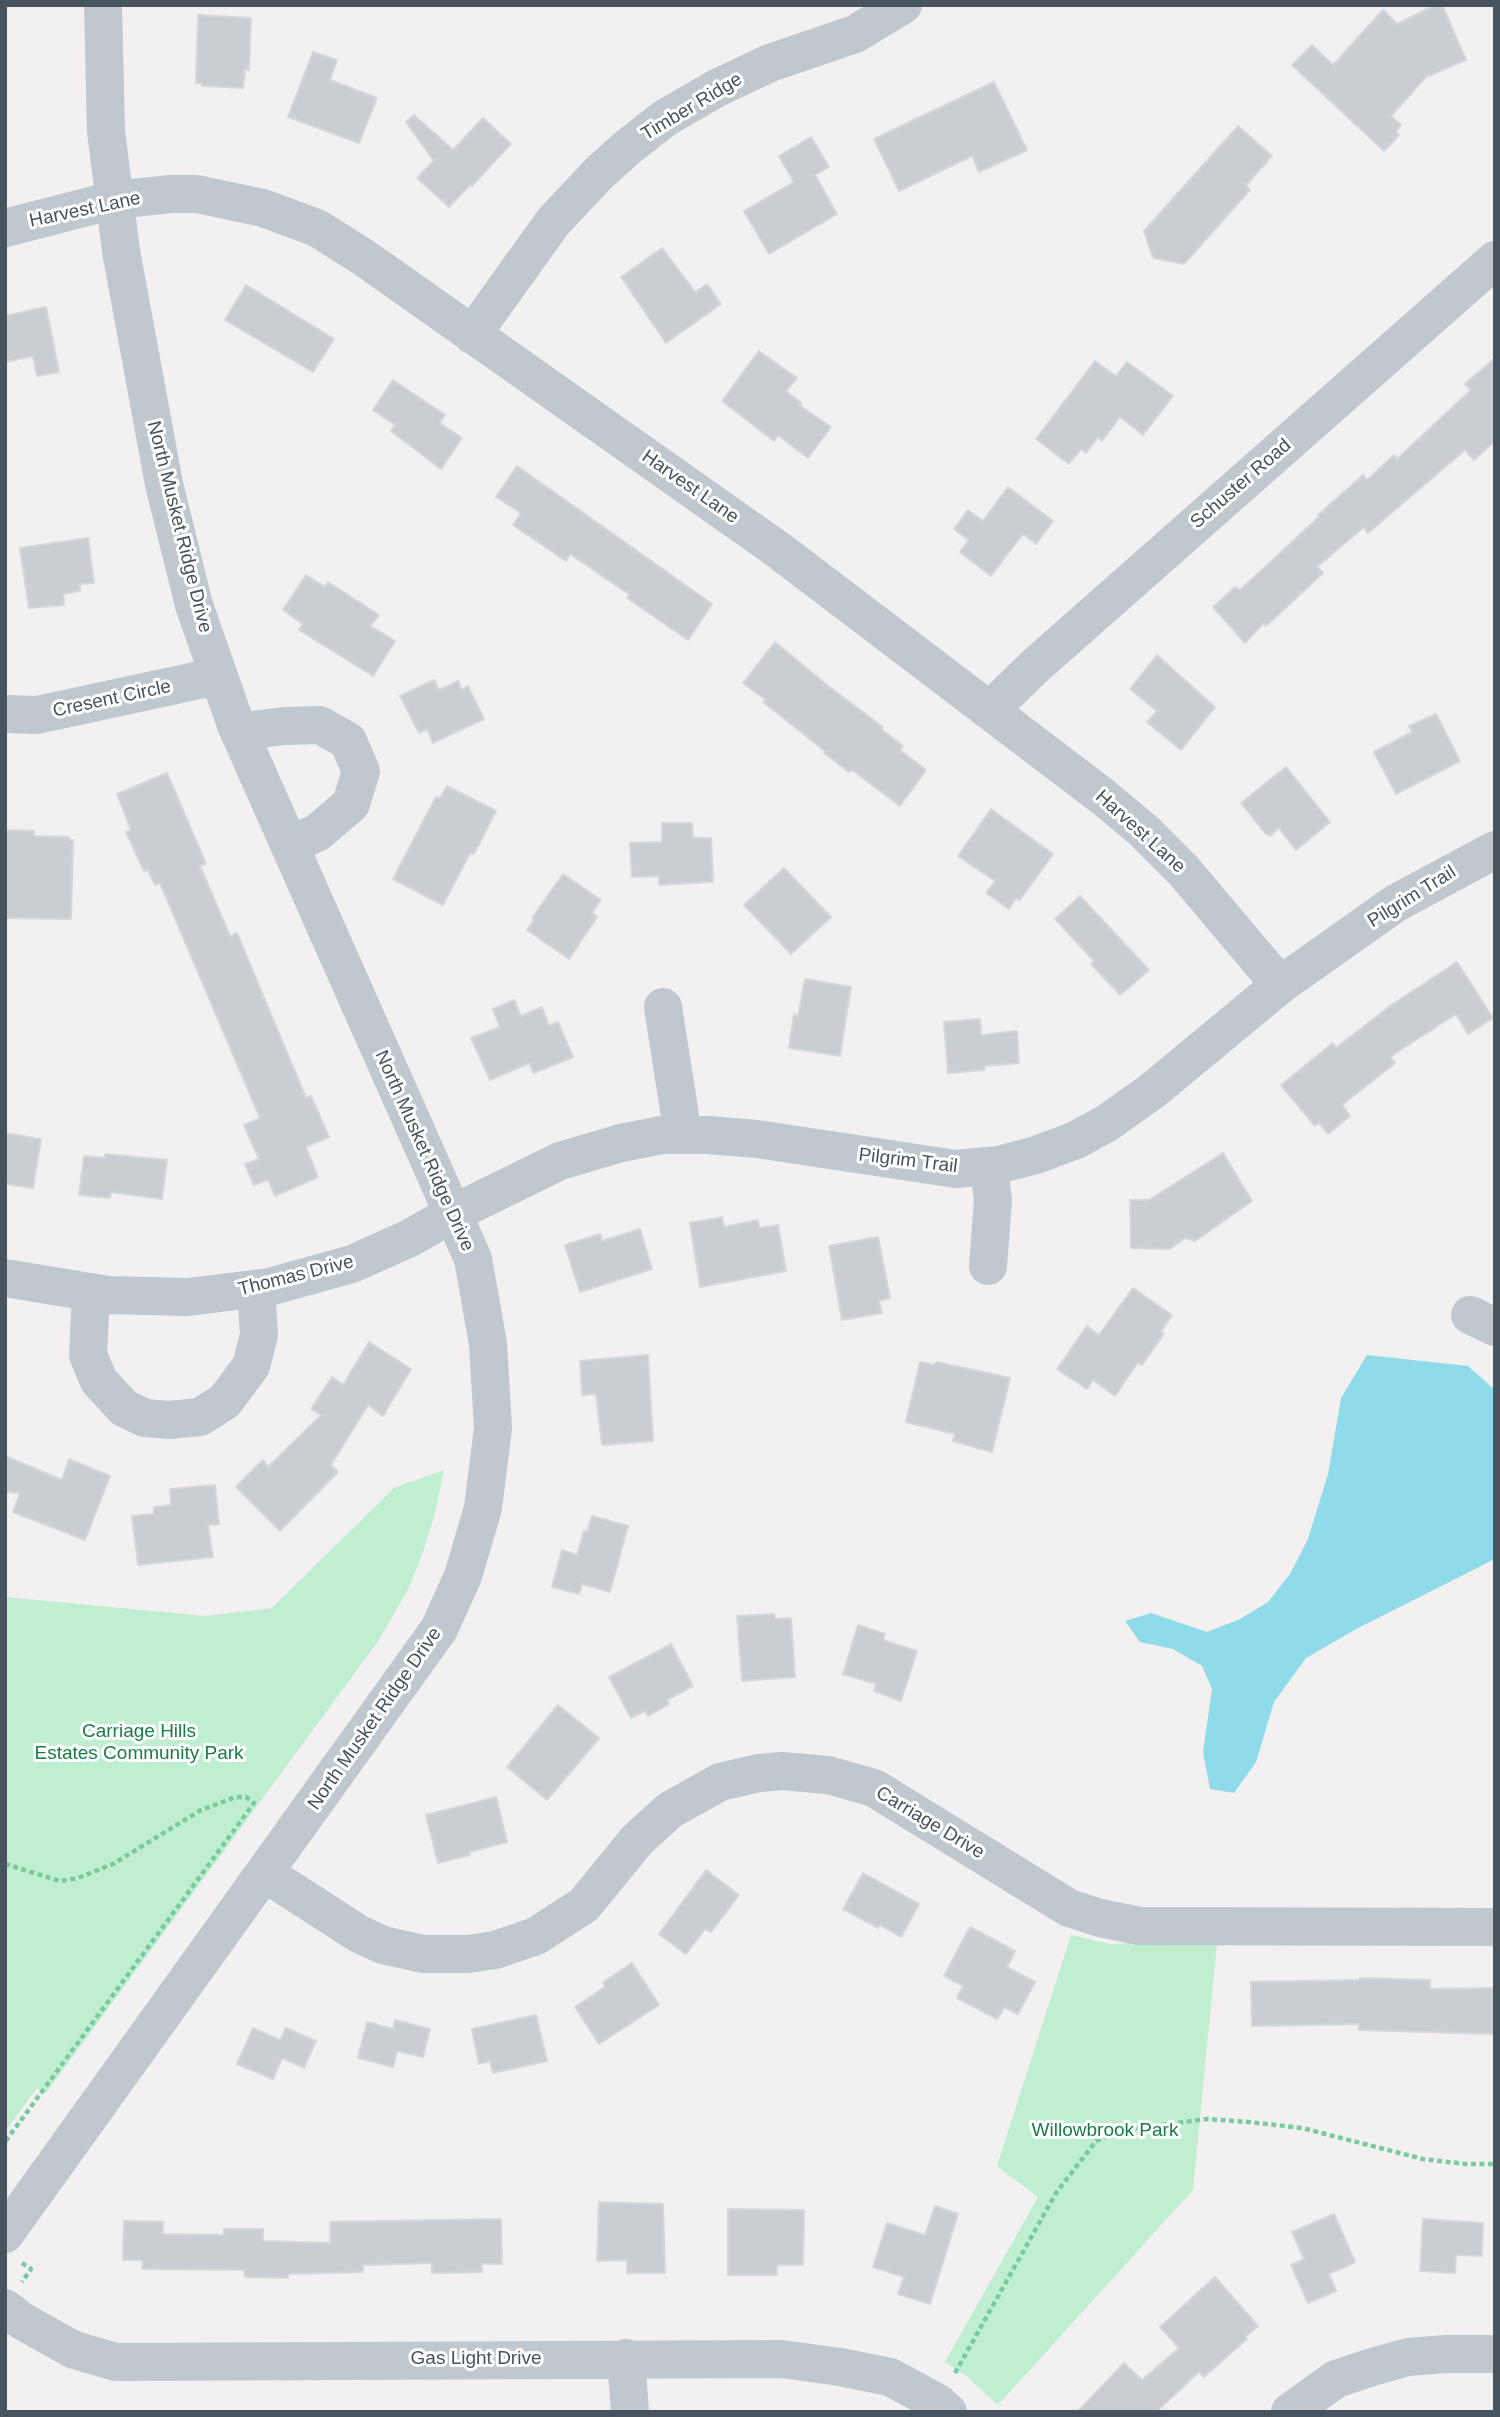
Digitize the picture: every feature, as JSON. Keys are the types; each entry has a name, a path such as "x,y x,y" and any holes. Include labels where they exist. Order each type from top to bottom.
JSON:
{"street":[{"name":"North Musket Ridge Drive","path":"5,2234 266,1874 439,1629 463,1576 483,1508 493,1428 488,1344 473,1259 236,724 194,606 164,484 121,251 106,119 103,5"},
{"name":"Timber Ridge","path":"472,335 553,222 599,173 665,118 717,88 770,63 855,34 903,5"},
{"name":"Harvest Lane","path":"5,228 114,200 171,194 197,194 284,214 317,228 363,257 778,549 1102,796 1144,831 1183,870 1280,985"},
{"name":"Schuster Road","path":"990,710 1034,667 1495,260"},
{"name":"Cresent Circle","path":"5,714 37,715 218,676"},
{"path":"236,724 245,731 320,725 348,741 353,751 361,771 351,804 317,833 289,845"},
{"name":"Pilgrim Trail","path":"452,1214 560,1161 621,1143 662,1135 757,1139 956,1169 989,1167 1036,1155 1066,1144 1107,1123 1152,1091 1280,985 1396,903 1495,850"},
{"path":"663,1007 683,1135"},
{"path":"988,1266 993,1200 989,1167"},
{"name":"Thomas Drive","path":"5,1278 108,1295 188,1297 256,1289 352,1264 410,1238 452,1214"},
{"path":"91,1292 88,1355 99,1381 124,1408 145,1418 169,1420 200,1417 238,1386 251,1366 259,1335 256,1289"},
{"name":"Carriage Drive","path":"266,1874 359,1934 383,1945 423,1954 468,1954 495,1950 536,1936 584,1905 638,1840 670,1810 720,1782 782,1771 828,1775 874,1788 1069,1908 1100,1918 1140,1926 1495,1927"},
{"name":"Gas Light Drive","path":"5,2308 75,2350 116,2361 782,2359 840,2367 890,2378 943,2407"},
{"path":"1290,2412 1336,2379 1372,2367 1408,2357 1495,2354"},
{"path":"626,2358 630,2412"}],"path":[{"path":"5,1864 60,1881 78,1878 113,1864 201,1810 222,1801 246,1797 254,1803 5,2142"},
{"path":"943,2407 1056,2193 1096,2141 1122,2130 1207,2119 1302,2128 1423,2159 1495,2164"}],"green space":[{"name":"Carriage Hills Estates Community Park","path":"444,1470 422,1555 408,1589 379,1640 46,2093 37,2088 5,2132 5,1597 205,1616 272,1608 394,1488"},
{"name":"Willowbrook Park","path":"1071,1935 1110,1944 1172,1941 1217,1943 1193,2190 998,2405 965,2375 945,2362 1038,2197 997,2166"}],"water":[{"path":"1367,1355 1468,1366 1495,1390 1495,1559 1358,1628 1306,1658 1274,1702 1256,1762 1234,1793 1210,1789 1203,1752 1212,1689 1202,1666 1173,1649 1140,1642 1125,1621 1151,1613 1207,1632 1240,1619 1268,1602 1290,1574 1308,1539 1328,1474 1341,1398"}],"building":[{"path":"1435,5 1442,5 1466,60 1426,77 1391,116 1401,125 1396,131 1399,135 1384,151 1292,65 1312,45 1333,65 1383,10 1397,24"},
{"path":"198,15 251,18 249,70 245,69 243,88 202,86 202,83 196,83"},
{"path":"313,52 337,60 330,80 377,98 359,143 288,117"},
{"path":"994,82 1027,150 979,172 972,156 899,191 874,139"},
{"path":"414,115 453,150 483,118 511,144 449,207 417,178 434,161 406,122"},
{"path":"1238,126 1272,156 1246,185 1250,190 1184,264 1153,258 1144,231"},
{"path":"811,137 829,167 815,175 837,214 769,254 744,211 794,182 779,156"},
{"path":"662,248 695,292 707,284 721,304 666,343 621,277"},
{"path":"246,285 334,339 313,372 225,320"},
{"path":"46,307 59,372 37,376 33,356 5,362 5,316"},
{"path":"759,351 797,378 786,391 801,403 799,405 831,427 808,458 778,435 774,441 722,401"},
{"path":"1495,358 1495,441 1474,460 1465,450 1368,533 1364,527 1317,567 1323,573 1266,626 1264,623 1245,643 1213,607 1235,587 1240,590 1363,475 1367,480 1394,455 1397,459 1471,390 1465,384"},
{"path":"1095,361 1116,376 1127,362 1173,396 1143,435 1120,417 1102,441 1098,437 1086,453 1081,449 1069,464 1036,439"},
{"path":"393,380 445,415 440,423 462,438 441,469 391,431 395,425 373,410"},
{"path":"517,466 712,604 688,640 627,598 630,595 570,554 566,561 513,525 521,513 496,497"},
{"path":"1008,487 1053,521 1036,544 1023,534 991,576 960,552 969,540 954,529 968,510 983,521"},
{"path":"88,538 94,583 80,584 80,591 63,594 64,605 29,608 20,548"},
{"path":"306,575 325,587 328,582 379,615 370,626 395,641 373,676 299,630 303,624 283,610"},
{"path":"775,642 883,727 881,729 903,746 900,750 926,770 900,806 824,753 825,751 763,702 766,700 743,683"},
{"path":"1157,655 1215,707 1181,750 1147,722 1157,711 1130,689"},
{"path":"434,680 439,690 458,681 462,690 468,686 484,719 433,743 427,729 419,733 400,696"},
{"path":"1436,714 1460,761 1396,794 1374,752 1412,732 1409,726"},
{"path":"1286,767 1330,822 1296,850 1279,828 1270,836 1265,833 1241,803"},
{"path":"167,773 206,864 200,866 230,936 237,933 306,1098 311,1096 329,1137 306,1147 318,1177 275,1196 268,1180 254,1185 245,1164 259,1159 244,1125 260,1118 160,883 155,885 148,870 144,871 126,832 131,830 117,794"},
{"path":"447,786 496,811 443,905 393,879 436,797 440,798"},
{"path":"991,809 1053,854 1020,900 1016,898 1009,909 986,893 995,881 958,856"},
{"path":"662,823 692,823 693,838 711,838 713,882 659,885 659,876 632,877 630,843 662,842"},
{"path":"5,830 34,831 34,836 69,837 69,840 73,840 71,919 5,918"},
{"path":"784,868 831,917 791,954 744,905"},
{"path":"563,874 601,900 592,913 597,917 569,959 527,930 534,920 532,918"},
{"path":"1080,896 1149,970 1120,995 1091,964 1094,961 1055,919"},
{"path":"1457,962 1493,1018 1468,1034 1456,1014 1390,1057 1395,1063 1342,1105 1350,1116 1328,1134 1319,1123 1315,1126 1281,1085 1333,1043 1336,1048 1390,1006"},
{"path":"805,979 851,987 840,1056 789,1048 794,1014 798,1016"},
{"path":"514,1000 521,1016 542,1007 549,1026 558,1022 573,1057 534,1073 529,1063 490,1080 471,1038 500,1027 493,1009"},
{"path":"980,1019 981,1035 1017,1031 1019,1063 984,1066 985,1070 948,1073 944,1022"},
{"path":"5,1133 41,1139 33,1188 5,1184"},
{"path":"1223,1153 1252,1201 1195,1241 1185,1238 1170,1249 1131,1248 1130,1200 1149,1200"},
{"path":"105,1154 167,1160 162,1199 111,1192 110,1198 79,1195 84,1156 105,1158"},
{"path":"722,1217 724,1227 758,1220 759,1228 778,1225 786,1271 700,1287 690,1223"},
{"path":"640,1229 652,1269 580,1292 565,1245 600,1234 602,1241"},
{"path":"878,1237 890,1298 879,1301 882,1313 842,1320 829,1246"},
{"path":"1133,1288 1172,1315 1161,1332 1164,1334 1142,1365 1138,1362 1115,1396 1093,1380 1087,1389 1057,1369 1087,1326 1099,1335"},
{"path":"369,1342 411,1369 383,1416 368,1405 331,1465 338,1472 280,1531 236,1487 263,1460 268,1467 321,1415 311,1409 332,1377 343,1385"},
{"path":"648,1355 653,1441 602,1445 596,1394 582,1395 580,1361"},
{"path":"920,1362 934,1365 937,1362 1010,1378 992,1452 953,1441 955,1434 906,1422"},
{"path":"5,1456 62,1480 69,1459 110,1476 85,1540 13,1512 20,1493 5,1492"},
{"path":"215,1485 219,1524 208,1525 213,1557 138,1565 132,1516 154,1514 154,1507 171,1505 170,1489"},
{"path":"592,1516 628,1526 610,1592 582,1584 579,1594 552,1587 562,1550 577,1555"},
{"path":"774,1614 775,1619 791,1618 795,1677 742,1681 737,1616"},
{"path":"858,1625 885,1634 883,1640 917,1651 901,1701 874,1691 876,1684 843,1674"},
{"path":"671,1644 693,1686 667,1700 669,1704 648,1716 645,1711 631,1718 609,1677"},
{"path":"558,1705 599,1738 547,1800 507,1767"},
{"path":"496,1797 507,1842 438,1863 426,1815"},
{"path":"706,1870 739,1895 711,1932 705,1929 686,1954 659,1934"},
{"path":"863,1873 919,1904 901,1937 843,1909"},
{"path":"970,1927 1015,1951 1007,1967 1035,1982 1018,2014 1004,2007 997,2019 957,1998 963,1986 944,1976"},
{"path":"632,1963 659,2005 599,2044 575,2007 605,1987 603,1982"},
{"path":"1360,1978 1430,1980 1430,1989 1495,1988 1495,2034 1359,2030 1359,2024 1252,2026 1251,1982"},
{"path":"536,2015 547,2061 493,2073 490,2061 479,2064 472,2029"},
{"path":"395,2020 430,2029 423,2057 397,2051 393,2067 358,2058 367,2022 393,2029"},
{"path":"253,2028 280,2040 286,2028 316,2041 304,2068 282,2058 273,2079 237,2064"},
{"path":"599,2202 663,2204 665,2273 627,2273 627,2260 597,2261"},
{"path":"935,2206 958,2214 930,2304 898,2294 904,2277 873,2267 887,2223 925,2235"},
{"path":"728,2209 804,2210 803,2265 777,2265 777,2275 728,2275"},
{"path":"1334,2214 1355,2262 1329,2274 1336,2291 1308,2303 1291,2265 1304,2259 1292,2232"},
{"path":"501,2219 502,2264 481,2264 482,2272 432,2273 432,2263 363,2265 363,2272 288,2274 288,2278 245,2277 244,2270 142,2269 143,2260 123,2260 124,2221 163,2222 163,2234 224,2235 224,2229 263,2229 263,2241 330,2243 330,2222"},
{"path":"1423,2219 1483,2223 1482,2256 1456,2255 1455,2273 1420,2271"},
{"path":"1215,2277 1258,2326 1245,2337 1247,2339 1204,2377 1199,2372 1156,2412 1077,2412 1124,2363 1142,2380 1179,2348 1160,2327"}]}
